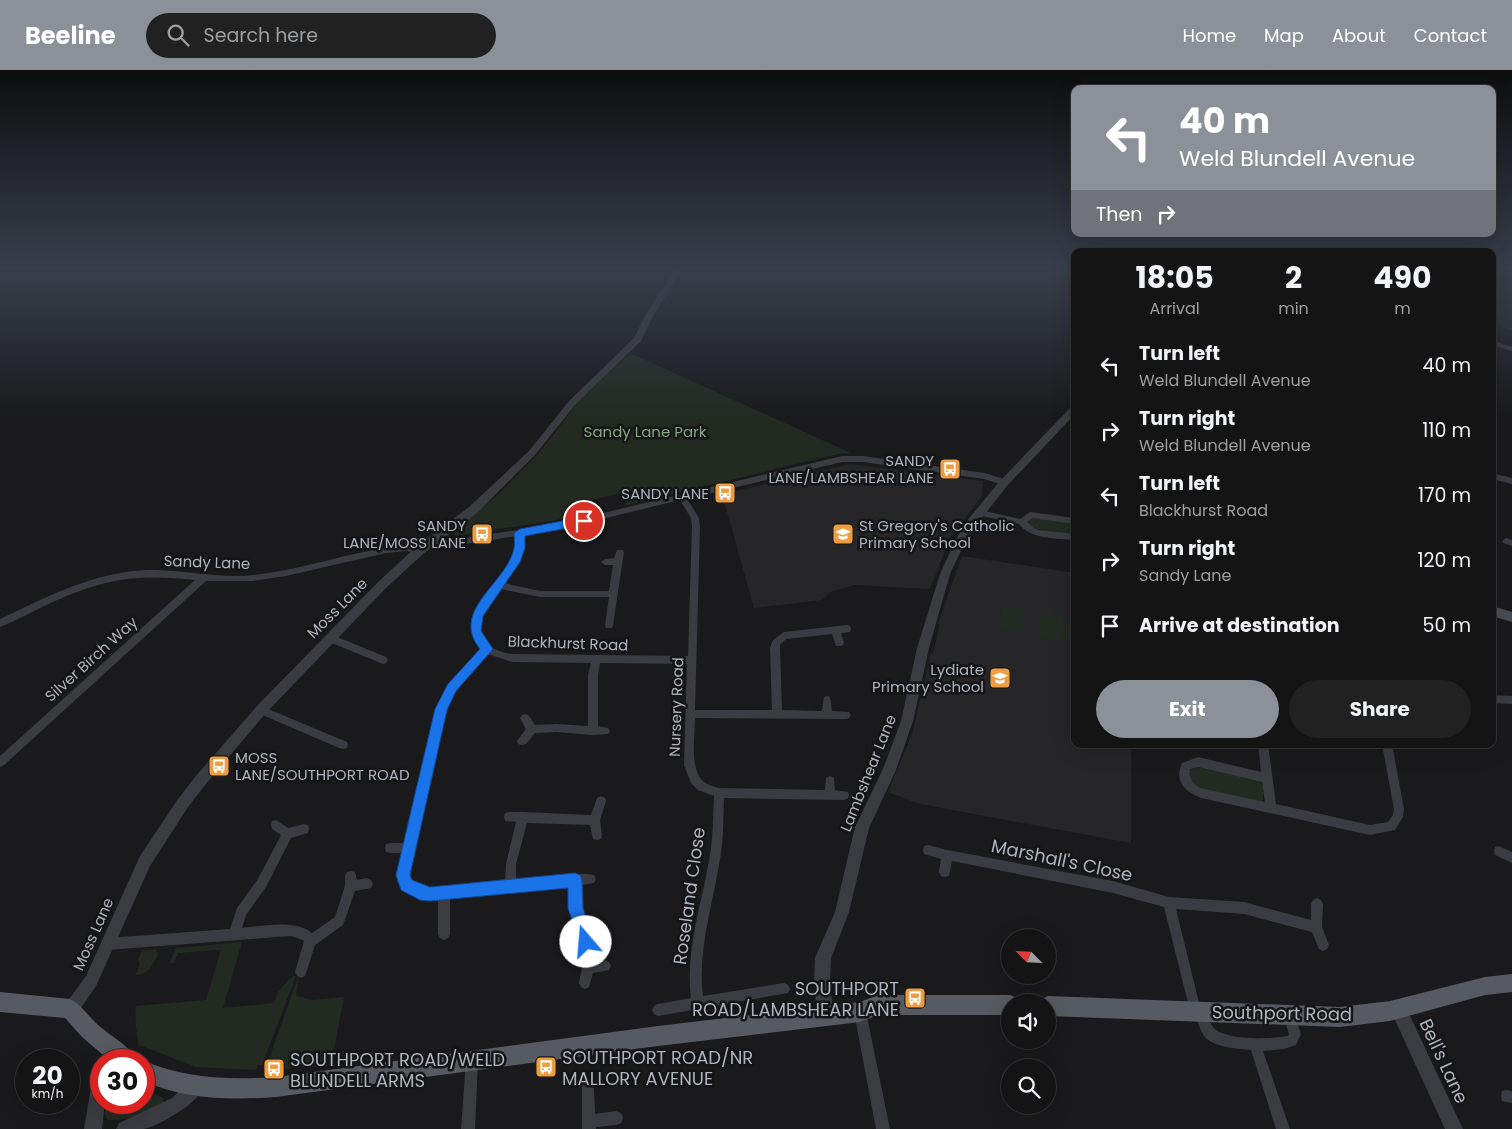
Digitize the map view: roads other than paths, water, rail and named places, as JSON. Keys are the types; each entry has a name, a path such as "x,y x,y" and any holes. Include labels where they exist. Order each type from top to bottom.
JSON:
{"main road":[{"path":"1496,612 1512,617"},
{"name":"Southport Road","path":"1056,1006 1340,1017 1398,1009 1460,992 1512,983"},
{"path":"0,1002 70,1009 109,1049"},
{"path":"155,1076 168,1081 196,1087 246,1089 303,1084 825,1015 860,1012 878,1005 1001,1006"}],"street":[{"name":"Moss Lane","path":"70,1009 86,989 132,885 157,841 200,780 261,710 330,638 419,551 458,522 500,485 532,453 572,403 638,339 647,319"},
{"path":"1496,344 1512,349"},
{"name":"Lambshear Lane","path":"825,1015 822,962 847,895 862,827 889,770 907,721 923,648 939,590 964,532 1004,482 1071,414"},
{"path":"432,541 458,542 557,527 849,459 985,476 1004,482"},
{"path":"1496,477 1512,481"},
{"name":"Nursery Road","path":"683,498 695,518 696,526 689,765 691,774 702,786 719,793 844,795"},
{"path":"980,513 1022,522 1026,527 1034,531 1071,536"},
{"path":"1022,522 1030,515 1071,520"},
{"name":"Blackhurst Road","path":"520,533 518,556 482,607 475,623 478,638 487,649 496,654 512,658 693,660"},
{"name":"Sandy Lane","path":"0,623 84,585 111,578 151,574 203,578 254,578 386,550 407,548 419,551"},
{"path":"605,562 619,557 609,625"},
{"name":"Silver Birch Way","path":"0,762 203,578"},
{"path":"498,585 540,594 614,594"},
{"path":"777,714 776,643 784,636 847,629"},
{"path":"835,630 839,643"},
{"path":"330,638 383,660"},
{"path":"487,649 460,677 445,698 441,709 403,875 406,885 420,892 444,894 590,879"},
{"path":"593,731 593,675 596,658"},
{"path":"1496,699 1512,700"},
{"path":"827,700 827,715"},
{"path":"261,710 343,745"},
{"path":"691,714 846,715"},
{"path":"525,718 532,729"},
{"path":"522,741 532,729 556,728 605,732"},
{"path":"1263,748 1271,809"},
{"path":"1267,778 1198,762 1186,766 1183,774 1186,783 1201,793 1362,829 1377,830 1391,826 1398,817 1400,810 1388,748"},
{"path":"830,781 830,795"},
{"name":"Roseland Close","path":"698,1004 695,991 696,970 716,852 719,793"},
{"path":"597,835 595,820 601,801"},
{"path":"509,817 595,820"},
{"path":"510,886 511,864 523,818"},
{"path":"276,825 287,834"},
{"path":"234,934 241,912 262,883 287,834 304,829"},
{"path":"390,848 409,848"},
{"name":"Marshall's Close","path":"928,850 1113,886 1169,904 1244,908 1316,927"},
{"path":"1499,851 1512,858"},
{"path":"945,872 946,855"},
{"path":"575,880 575,908 586,942 588,966 585,982"},
{"path":"301,972 310,941 339,921 351,881 367,884"},
{"path":"444,894 444,934"},
{"path":"1169,904 1198,1011 1211,1034 1223,1039 1255,1044 1292,1041 1295,1034 1289,1014"},
{"path":"1317,904 1316,927 1323,945"},
{"path":"107,944 290,930 307,935 310,941"},
{"path":"588,966 605,966"},
{"path":"658,1010 784,989"},
{"name":"Bell's Lane","path":"1398,1009 1454,1129"},
{"path":"860,1012 883,1129"},
{"path":"1255,1044 1283,1129"},
{"path":"468,1129 472,1061"},
{"path":"125,1129 178,1104 196,1087"},
{"path":"588,1088 589,1125 616,1118"},
{"path":"93,1129 95,1114"}],"place":[{"name":"SANDY LANE/LAMBSHEAR LANE","path":"950,469"},
{"name":"SANDY LANE","path":"725,493"},
{"name":"SANDY LANE/MOSS LANE","path":"482,534"},
{"name":"St Gregory's Catholic Primary School","path":"843,534"},
{"name":"Lydiate Primary School","path":"1000,678"},
{"name":"MOSS LANE/SOUTHPORT ROAD","path":"219,766"},
{"name":"SOUTHPORT ROAD/LAMBSHEAR LANE","path":"915,998"},
{"name":"SOUTHPORT ROAD/NR MALLORY AVENUE","path":"546,1067"},
{"name":"SOUTHPORT ROAD/WELD BLUNDELL ARMS","path":"274,1069"}],"park label":[{"name":"Sandy Lane Park","path":"645,431"}]}
